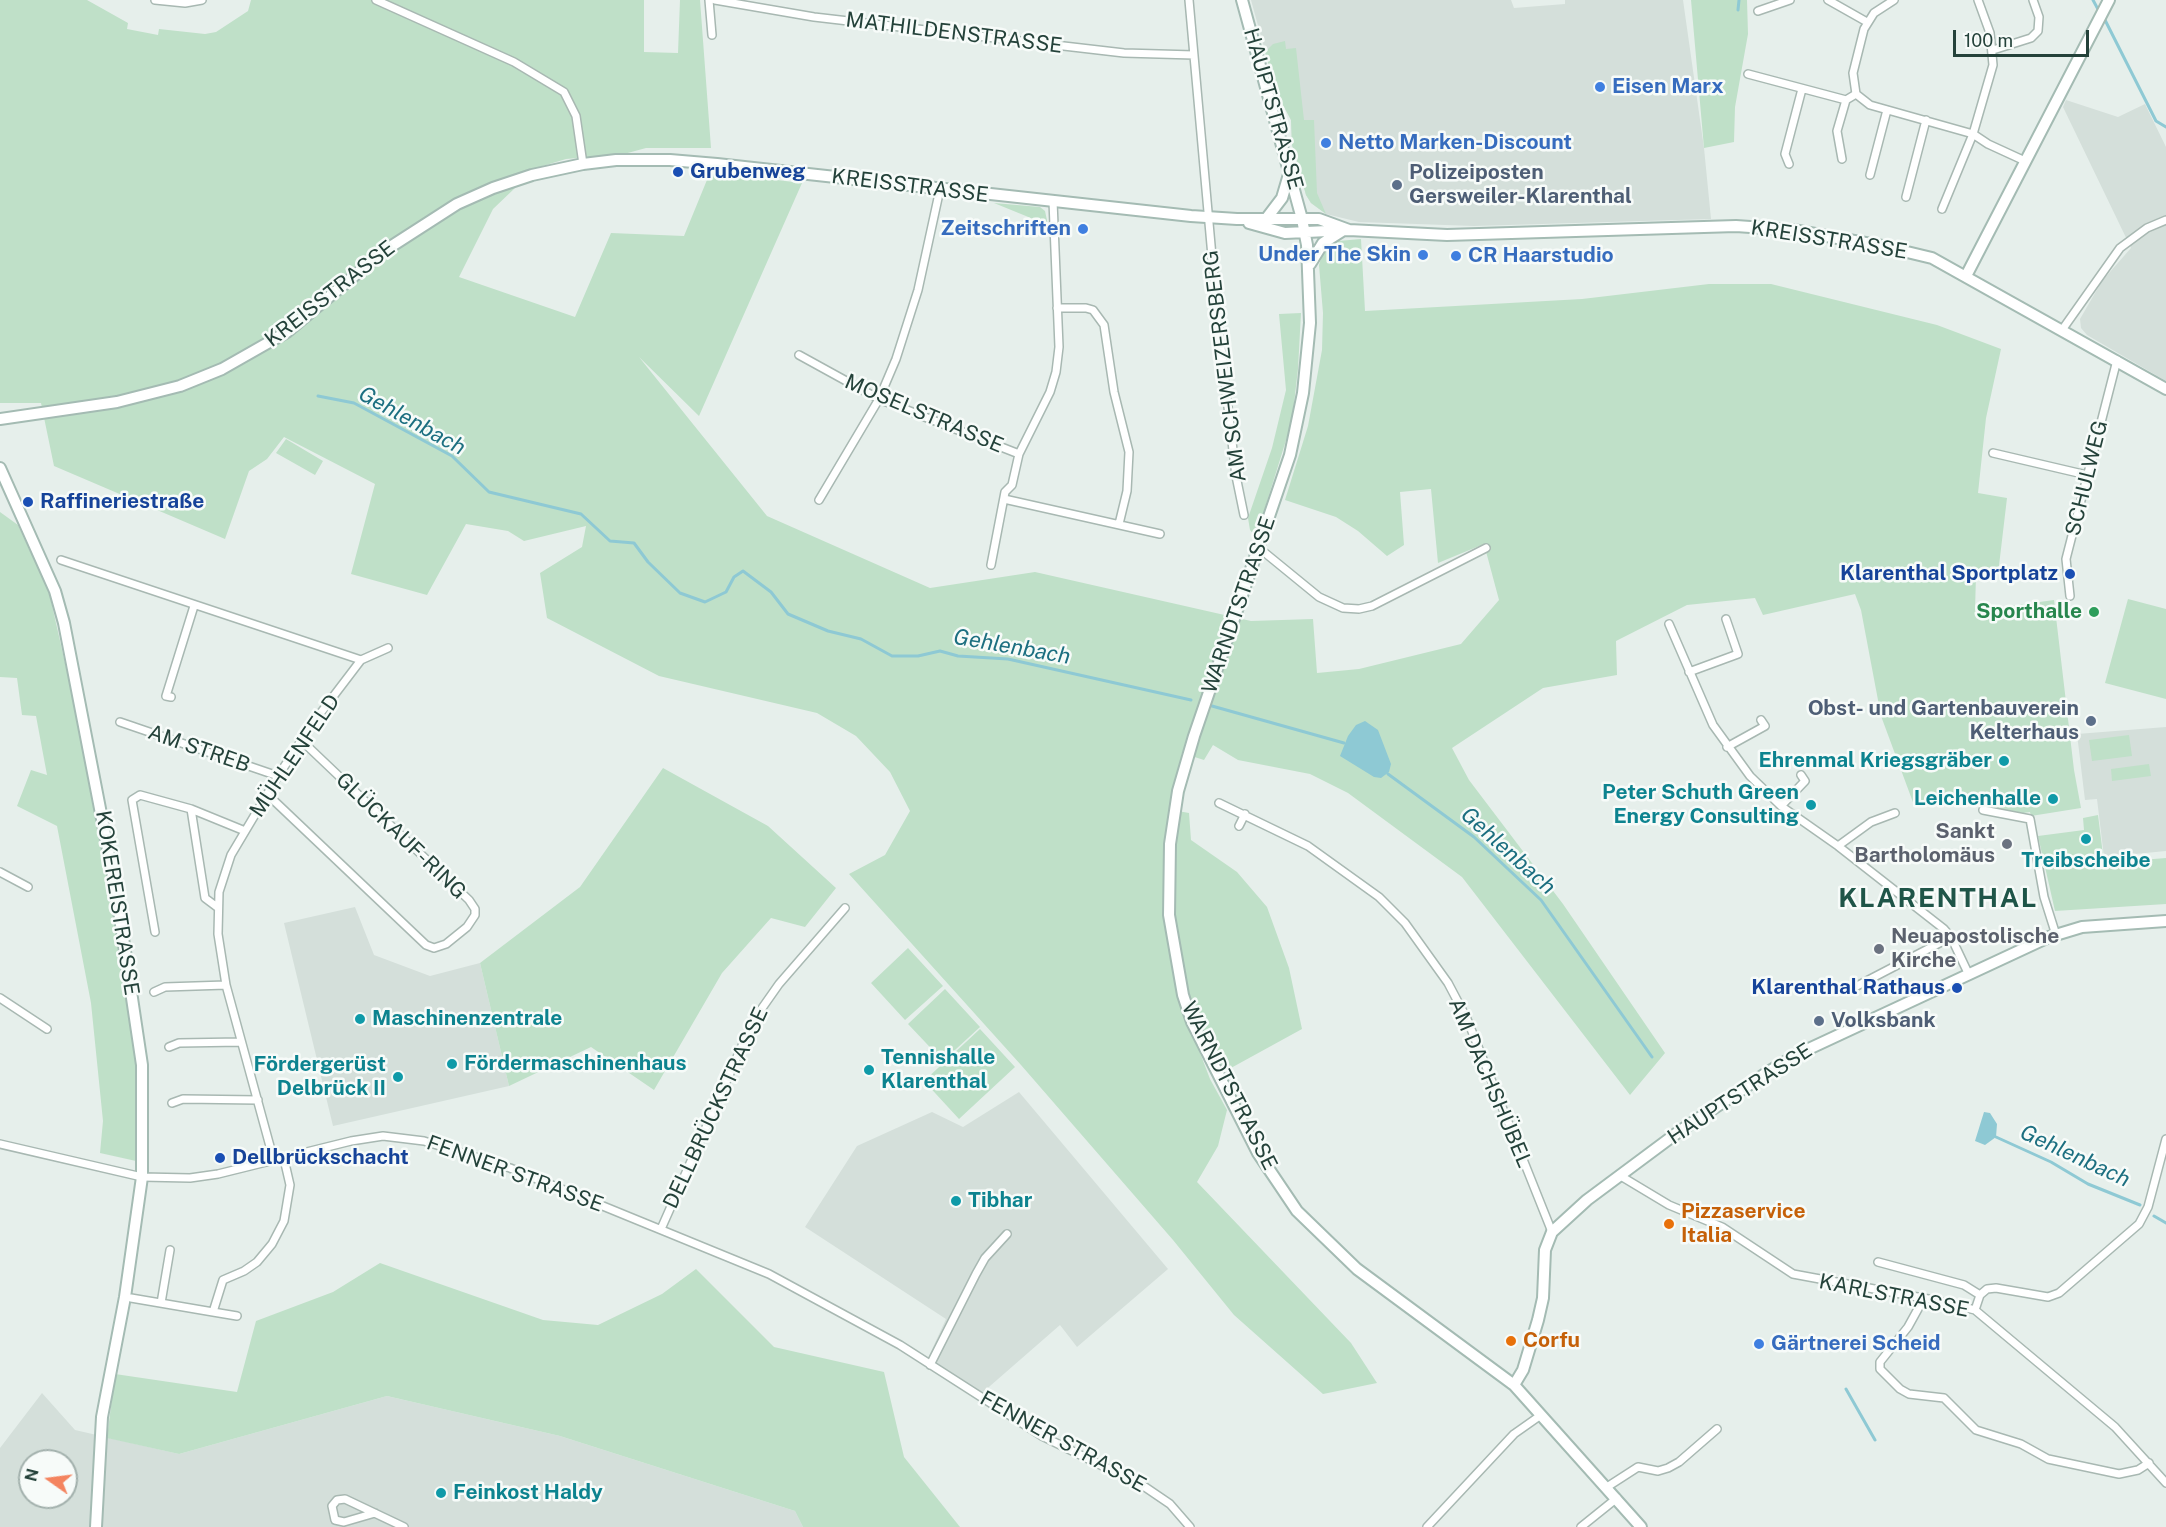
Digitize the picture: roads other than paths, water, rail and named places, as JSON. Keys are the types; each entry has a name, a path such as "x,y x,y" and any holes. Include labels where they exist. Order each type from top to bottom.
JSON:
{"street":[{"path":"155,0 185,3 202,0"},
{"path":"376,0 514,62 564,92 576,116 584,164"},
{"path":"709,0 712,35"},
{"name":"MATHILDENSTRASSE","path":"715,0 814,17 1124,53 1194,55"},
{"name":"AM SCHWEIZERSBERG","path":"1189,0 1207,217 1236,476 1244,515"},
{"name":"HAUPTSTRASSE","path":"1242,0 1302,219"},
{"path":"1758,11 1791,0"},
{"path":"1828,0 1867,22"},
{"path":"1894,0 1881,6 1867,22 1853,73 1856,94 1870,105 1973,134 1988,144 2025,161"},
{"path":"1942,209 1973,134 1991,77 1993,50 1978,0"},
{"path":"1993,50 2031,38 2038,31 2039,17 2033,0"},
{"path":"1966,276 2109,0"},
{"path":"1748,74 1846,100"},
{"path":"1789,164 1785,154 1802,88"},
{"path":"1842,159 1837,131 1846,100 1856,94"},
{"path":"1870,175 1887,110"},
{"path":"1906,197 1926,120"},
{"name":"KREISSTRASSE","path":"0,419 117,402 180,386 222,369 287,332 384,251 457,204 493,188 532,175 584,164 616,160 670,160 1207,217 1323,220 1348,230"},
{"path":"1266,219 1281,198 1290,171"},
{"path":"819,500 879,399 910,321 940,189"},
{"path":"991,565 1005,492 1012,485 1019,454 1050,392 1056,372 1059,347 1053,201"},
{"name":"KREISSTRASSE","path":"1237,219 1285,233 1348,230 1447,235 1762,227 1903,250 1932,258 2166,389"},
{"name":"WARNDTSTRASSE","path":"1302,219 1309,267 1310,331 1299,423 1259,548 1194,736 1175,811 1170,844 1169,915 1184,995 1192,1022 1258,1154 1297,1211 1357,1269 1514,1385 1641,1527"},
{"path":"2062,330 2120,248 2147,228 2166,220"},
{"path":"1309,267 1323,243 1348,230"},
{"path":"1058,308 1092,310 1104,326 1114,392 1129,452 1127,491 1119,524"},
{"name":"MOSELSTRASSE","path":"799,355 879,399 1019,454"},
{"name":"SCHULWEG","path":"2070,596 2065,565 2117,360"},
{"path":"1993,453 2087,475"},
{"name":"KOKEREISTRASSE","path":"0,468 60,608 97,786 131,982 142,1065 142,1177 102,1417 96,1527"},
{"path":"1004,499 1160,534"},
{"path":"1259,548 1319,597 1344,608 1359,609 1372,606 1486,549"},
{"path":"61,560 361,660 388,648"},
{"path":"171,697 166,696 194,606"},
{"path":"1689,672 1738,654 1726,619"},
{"path":"1669,624 1713,725 1750,776 1781,806 1838,846 1951,937 1969,975"},
{"name":"MÜHLENFELD","path":"274,1161 226,985 218,934 217,908 224,872 245,831 301,740 361,660"},
{"path":"1727,747 1766,726 1761,720"},
{"name":"AM STREB","path":"120,722 278,776"},
{"name":"GLÜCKAUF-RING","path":"267,794 426,945 434,948 446,944 467,927 475,909 469,900 301,740"},
{"path":"1781,806 1805,781 1801,776"},
{"path":"155,932 132,800 140,795 191,809 245,831"},
{"name":"AM DACHSHÜBEL","path":"1219,802 1308,846 1339,866 1379,897 1405,923 1448,983 1467,1019 1552,1232"},
{"path":"191,809 205,898 217,908"},
{"path":"1983,810 2030,819 2044,897 2056,934"},
{"path":"1838,846 1871,822 1895,813"},
{"path":"1239,826 1245,814"},
{"path":"0,872 28,887"},
{"name":"DELLBRÜCKSTRASSE","path":"661,1229 753,1021 791,968 845,908"},
{"name":"HAUPTSTRASSE","path":"1552,1232 1619,1175 1720,1104 1800,1053 2056,934 2082,927 2166,921"},
{"path":"1855,987 1951,937"},
{"path":"154,992 165,987 226,985"},
{"path":"0,998 47,1029"},
{"path":"169,1047 179,1043 241,1042"},
{"path":"172,1103 183,1099 258,1100"},
{"name":"FENNER STRASSE","path":"0,1144 142,1177 190,1178 274,1161 368,1138 412,1138 510,1168 769,1274 900,1345 1042,1436 1145,1487 1170,1504 1190,1527"},
{"path":"1975,1310 1980,1295 1987,1289 1996,1288 2048,1297 2059,1293 2139,1224 2146,1213 2166,1139"},
{"path":"213,1312 223,1280 244,1271 257,1262 272,1244 284,1221 290,1185 284,1158"},
{"name":"KARLSTRASSE","path":"1619,1175 1646,1193 1731,1232 1792,1274 1924,1298 1975,1310 2115,1427 2166,1483"},
{"path":"1514,1385 1523,1370 1538,1320 1543,1298 1545,1250 1552,1232"},
{"path":"930,1365 980,1266 1007,1234"},
{"path":"161,1303 170,1250"},
{"name":"KARLSTRASSE","path":"1878,1262 1964,1285 1980,1295"},
{"path":"131,1298 237,1316"},
{"path":"1924,1298 1908,1327 1880,1362 1883,1373 1900,1389 1909,1394 1944,1398 1976,1430 2021,1444 2049,1459 2119,1474 2138,1470 2149,1463"},
{"path":"1427,1527 1514,1434 1541,1415"},
{"path":"1607,1487 1638,1467 1658,1471 1668,1468 1717,1429"},
{"path":"1581,1527 1617,1498"},
{"path":"375,1514 344,1522 335,1520 331,1513 332,1506 337,1500 345,1499 404,1527"}],"water":[{"path":"1365,721 1378,730 1391,764 1389,772 1381,778 1374,777 1340,756 1348,736 1356,725"},
{"path":"1984,1112 1990,1113 1997,1124 1996,1137 1985,1145 1975,1141"}],"waterway":[{"path":"1738,10 1739,0"},
{"path":"2093,0 2100,13"},
{"path":"2104,18 2156,121 2166,127"},
{"name":"Gehlenbach","path":"318,396 354,403 452,456 489,492 581,514 610,541 634,543 648,562 680,593 705,602 726,592 734,577 743,571 771,592 788,614 828,631 861,639 892,656 918,656 940,651 958,656 1008,659 1191,700"},
{"name":"Gehlenbach","path":"1212,706 1344,743"},
{"name":"Gehlenbach","path":"1388,774 1474,837 1541,900 1652,1057"},
{"name":"Gehlenbach","path":"1996,1137 2051,1162 2088,1184 2140,1205"},
{"name":"Gehlenbach","path":"2154,1216 2166,1223"},
{"name":"Gehlenbach","path":"1846,1389 1875,1440"}],"place":[{"name":"Eisen Marx","path":"1600,87"},
{"name":"Netto Marken-Discount","path":"1326,143"},
{"name":"Grubenweg","path":"678,172"},
{"name":"Polizeiposten Gersweiler-Klarenthal","path":"1397,185"},
{"name":"Zeitschriften","path":"1083,229"},
{"name":"Under The Skin","path":"1423,255"},
{"name":"CR Haarstudio","path":"1456,256"},
{"name":"Raffineriestraße","path":"28,502"},
{"name":"Klarenthal Sportplatz","path":"2070,574"},
{"name":"Sporthalle","path":"2094,612"},
{"name":"Obst- und Gartenbauverein Kelterhaus","path":"2091,721"},
{"name":"Ehrenmal Kriegsgräber","path":"2004,761"},
{"name":"Leichenhalle","path":"2053,799"},
{"name":"Peter Schuth Green Energy Consulting","path":"1811,805"},
{"name":"Treibscheibe","path":"2086,839"},
{"name":"Sankt Bartholomäus","path":"2007,844"},
{"name":"Neuapostolische Kirche","path":"1879,949"},
{"name":"Klarenthal Rathaus","path":"1957,988"},
{"name":"Maschinenzentrale","path":"360,1019"},
{"name":"Volksbank","path":"1819,1021"},
{"name":"Fördermaschinenhaus","path":"452,1064"},
{"name":"Tennishalle Klarenthal","path":"869,1070"},
{"name":"Fördergerüst Delbrück II","path":"398,1077"},
{"name":"Dellbrückschacht","path":"220,1158"},
{"name":"Tibhar","path":"956,1201"},
{"name":"Pizzaservice Italia","path":"1669,1224"},
{"name":"Corfu","path":"1511,1341"},
{"name":"Gärtnerei Scheid","path":"1759,1344"},
{"name":"Feinkost Haldy","path":"441,1493"}],"district":[{"name":"KLARENTHAL","path":"1938,899"}]}
